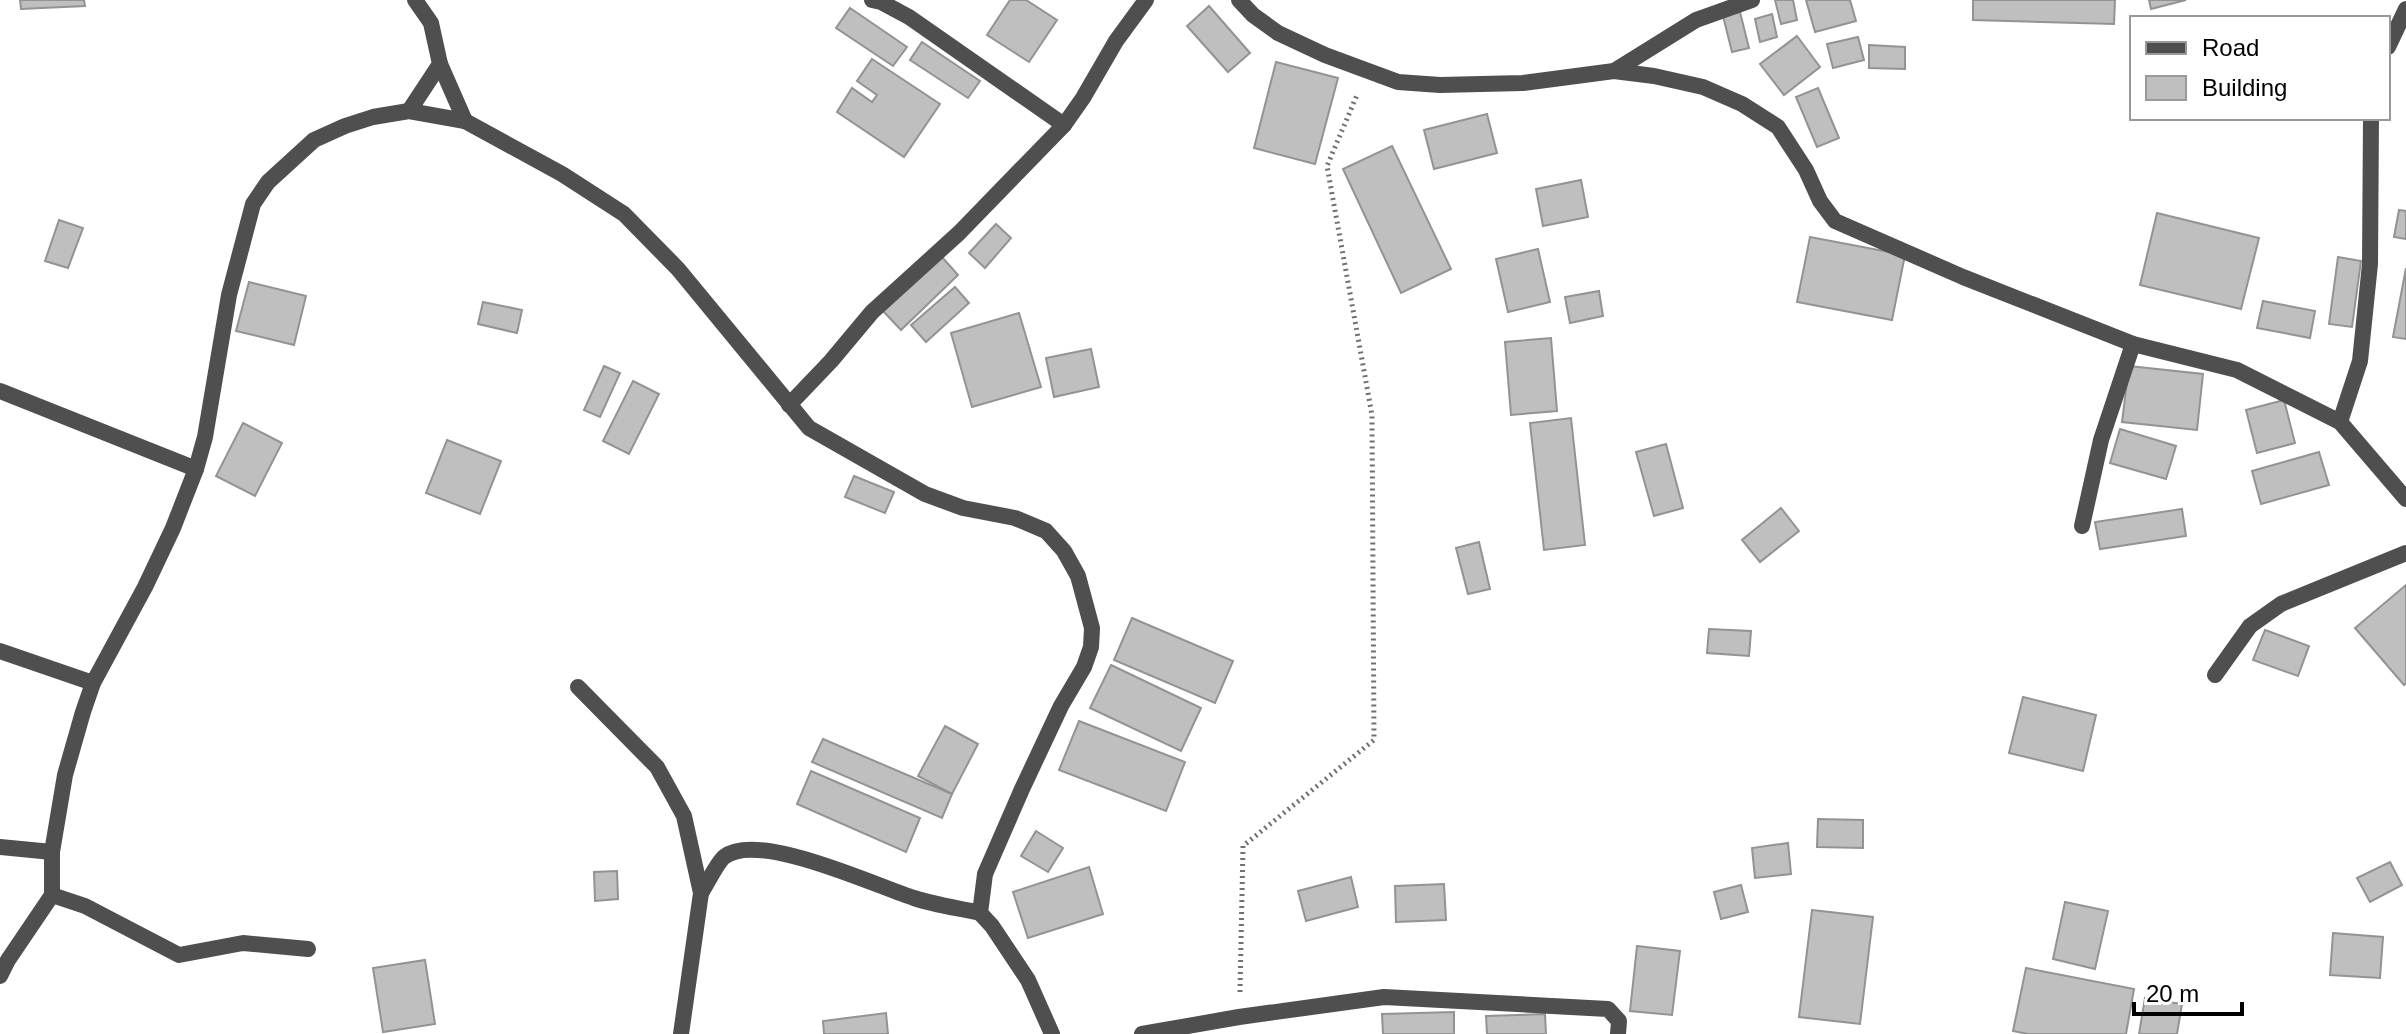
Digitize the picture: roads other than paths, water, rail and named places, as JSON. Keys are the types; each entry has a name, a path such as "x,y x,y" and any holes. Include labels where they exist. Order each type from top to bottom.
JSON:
{"street":[{"path":"438,0 419,5 431,23 440,64 465,121"},
{"path":"872,0 909,17 1064,125"},
{"path":"789,405 872,312 959,233 1064,125 1116,41 1146,0"},
{"path":"1239,0 1253,15 1278,33 1325,55 1398,82 1440,85 1523,83 1614,71 1703,87 1742,104 1778,127 1806,170 1820,201 1835,221 1963,277 2133,344 2237,370 2340,422 2406,499"},
{"path":"1614,71 1696,20 1752,0"},
{"path":"2390,43 2406,9"},
{"path":"409,111 440,64"},
{"path":"0,976 52,895 52,852 65,775 83,712 93,683 173,528 196,469 205,437 229,295 253,204 268,182 314,140 373,117 409,111 465,121 562,174 624,214 678,269 809,428 925,494 963,508 1015,518 1046,531 1064,551 1078,576 1092,628 1091,647 985,874 980,913"},
{"path":"2340,422 2360,361 2370,264 2371,120"},
{"path":"2082,526 2101,440 2133,344"},
{"path":"0,391 196,469"},
{"path":"2215,675 2250,626 2281,604 2406,553"},
{"path":"0,651 93,683"},
{"path":"578,687 657,767 684,816 701,893 681,1034"},
{"path":"0,847 52,852"},
{"path":"701,893 724,857 741,850 768,850 835,868 914,898 980,913 1028,980 1052,1034"},
{"path":"52,895 85,906 179,955 243,943 308,949"},
{"path":"1142,1034 1384,997 1608,1009 1619,1021 1618,1034"}]}
